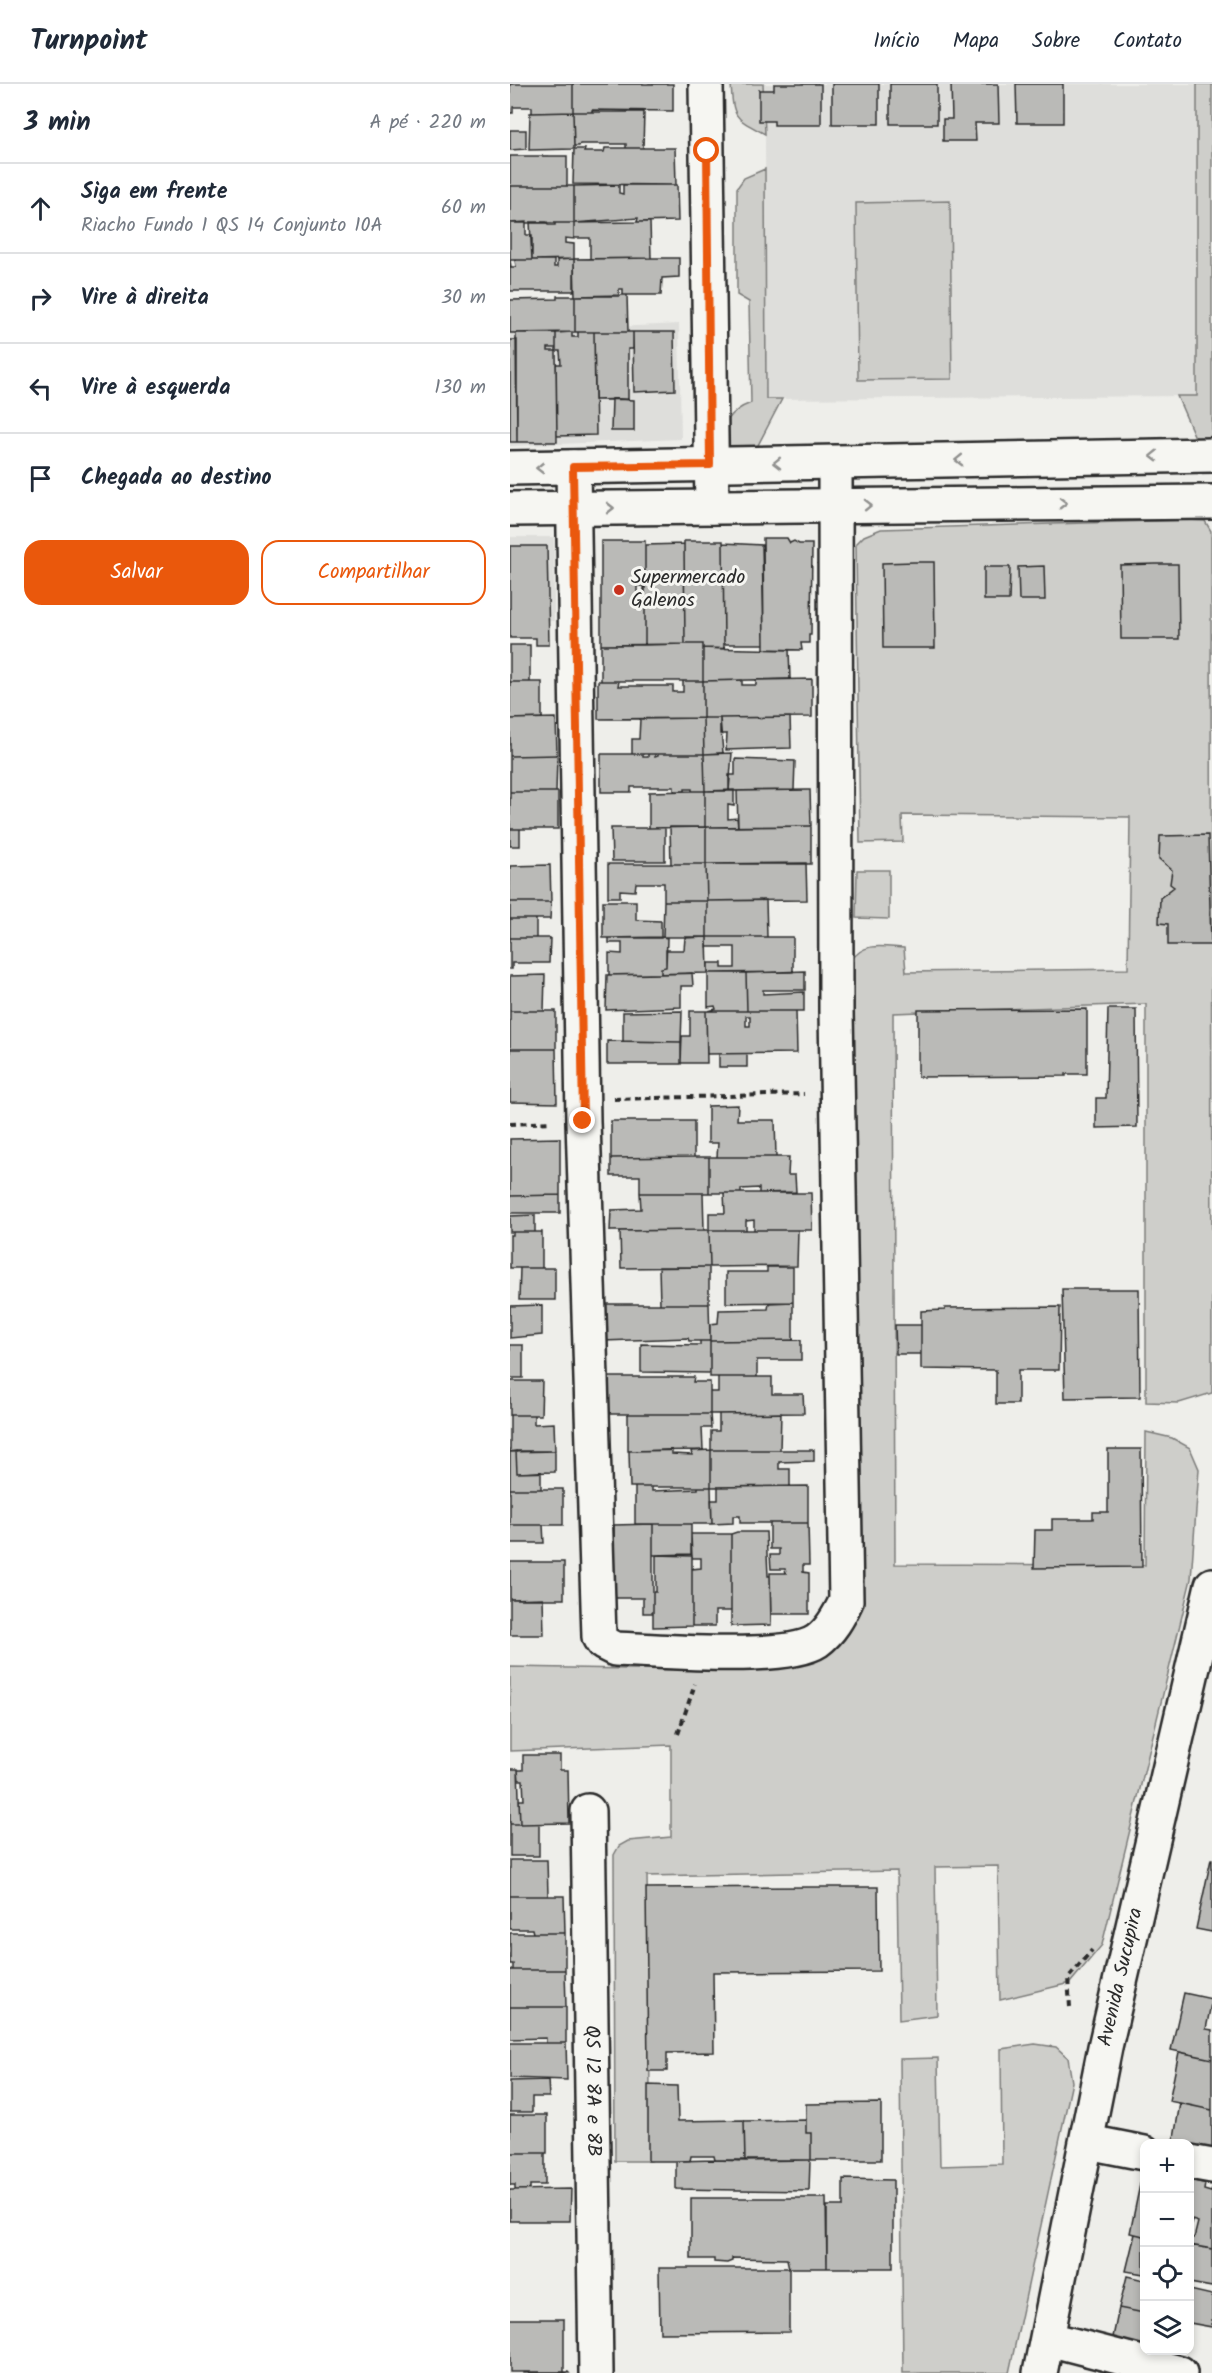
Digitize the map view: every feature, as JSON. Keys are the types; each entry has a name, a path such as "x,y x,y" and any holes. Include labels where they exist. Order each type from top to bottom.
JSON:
{"street":[{"path":"706,84 712,507"},
{"path":"510,468 1212,455"},
{"path":"573,467 583,1110 599,1637 603,1643 615,1649 762,1654 806,1647 818,1641 830,1629 846,1600 838,1092 835,463"},
{"path":"510,509 1212,502"},
{"name":"Avenida Sucupira","path":"1040,2373 1088,2142 1105,2047 1212,1585"},
{"name":"QS 12 8A e 8B","path":"588,1811 596,2373"},
{"path":"1088,2142 1140,2152"},
{"path":"1194,2163 1212,2166"},
{"path":"1048,2339 1180,2373"}],"path":[{"path":"510,1124 583,1110 838,1092"},
{"path":"678,1734 697,1680"}],"shaded area":[{"path":"731,84 763,84 765,134 738,116 733,104"},
{"path":"763,84 1197,84 1197,396 766,399"},
{"path":"1197,84 1212,84 1212,435 1197,442 1177,396 1197,396"},
{"path":"765,169 766,399 782,399 757,447 729,447 725,432 728,419 751,403 749,302 737,295 737,188 744,178"},
{"path":"950,201 952,379 858,380 856,203"},
{"path":"679,324 681,439 510,446 510,332"},
{"path":"1205,521 1211,531 1212,1393 1179,1403 1146,1402 1146,1004 893,1013 895,1564 1145,1565 1146,1432 1172,1438 1190,1448 1199,1469 1191,1579 1102,1945 1070,1983 1000,2000 998,1866 935,1867 937,2015 899,2020 897,1871 647,1876 651,2161 615,2161 614,1855 619,1846 628,1841 671,1837 671,1745 510,1751 510,1667 691,1670 817,1660 847,1634 858,1609 849,1015 852,960 862,950 882,946 904,948 906,972 1128,969 1130,817 902,815 903,842 860,843 856,544 864,536 881,529"},
{"path":"510,537 554,537 554,621 510,622"},
{"path":"857,870 889,870 889,919 856,918"},
{"path":"1035,2044 1056,2047 1068,2058 1072,2082 1009,2373 903,2373 900,2059 938,2058 940,2166 1002,2164 1001,2049"}],"building":[{"path":"510,84 573,84 573,112 532,113 532,107 513,107 513,113 510,113"},
{"path":"573,84 673,84 673,111 592,110 592,112 573,112"},
{"path":"774,84 821,84 821,125 774,125 774,121 759,121 759,90 774,90"},
{"path":"832,84 879,84 879,124 832,124"},
{"path":"890,84 937,84 937,124 890,124"},
{"path":"951,84 998,84 999,123 975,123 976,141 943,141 943,119 952,119"},
{"path":"1016,84 1063,84 1063,123 1017,123"},
{"path":"573,112 644,112 643,148 626,148 626,144 574,146"},
{"path":"573,112 574,149 529,150 530,113"},
{"path":"510,130 526,130 526,149 510,150"},
{"path":"605,148 675,148 676,185 573,184 574,149 585,149 584,152 604,152"},
{"path":"510,156 567,156 567,186 510,186"},
{"path":"619,185 619,193 623,194 623,185 677,185 678,221 637,222 638,218 574,223 574,186"},
{"path":"510,186 574,186 574,223 510,223"},
{"path":"526,222 526,235 532,235 532,260 510,260 510,223"},
{"path":"530,222 547,222 548,225 574,223 574,239 565,238 565,243 574,244 574,259 532,260"},
{"path":"650,222 651,258 590,259 590,238 574,238 574,223"},
{"path":"679,258 679,277 662,278 661,295 623,295 623,289 619,289 619,296 575,296 574,259"},
{"path":"574,259 574,291 510,291 510,260 511,267 516,267 515,260 554,260 554,267 557,267 557,260"},
{"path":"627,295 628,332 575,332 575,296"},
{"path":"557,296 575,296 575,332 510,333 510,300 557,299"},
{"path":"572,332 572,337 578,337 578,332 594,332 596,435 557,436 556,364 561,364 560,351 556,351 556,333"},
{"path":"594,332 633,332 633,349 628,349 628,399 595,400"},
{"path":"633,332 674,332 675,390 634,392"},
{"path":"516,333 556,333 556,348 548,348 548,351 556,351 557,442 517,442"},
{"path":"510,340 517,340 517,442 510,442"},
{"path":"612,399 634,400 634,431 611,431"},
{"path":"763,538 787,538 790,543 794,541 799,544 812,544 811,635 809,635 809,643 801,643 802,650 764,649"},
{"name":"Supermercado Galenos","path":"601,541 645,541 645,645 601,645","holes":["637,586 644,586 644,594 637,595"]},
{"path":"684,541 723,541 724,649 703,648 703,644 685,644"},
{"path":"723,543 762,545 764,644 724,644"},
{"path":"684,544 685,644 645,645 645,545"},
{"path":"510,546 547,546 549,645 536,645 536,638 510,638"},
{"path":"934,562 935,648 883,648 882,563"},
{"path":"1178,564 1179,639 1121,639 1120,565"},
{"path":"1044,566 1045,600 1019,600 1018,567"},
{"path":"984,567 1010,567 1009,600 984,600"},
{"path":"703,644 703,681 601,681 601,645"},
{"path":"510,645 530,645 530,682 510,682"},
{"path":"703,648 789,650 790,679 703,681"},
{"path":"812,679 812,717 703,718 703,681 742,680 742,685 756,685 756,680"},
{"path":"598,681 619,681 618,686 673,686 673,692 683,692 683,681 703,681 703,718 598,719"},
{"path":"510,682 542,682 542,718 510,719"},
{"path":"790,717 791,748 726,750 727,734 720,734 720,718"},
{"path":"556,718 557,755 510,756 510,719"},
{"path":"703,718 704,754 632,754 632,739 639,739 640,719"},
{"path":"703,718 720,718 723,753 704,754"},
{"path":"732,753 729,791 705,791 704,754"},
{"path":"601,754 643,754 643,757 648,757 648,754 655,754 655,757 658,754 704,754 705,791 685,789 685,791 674,791 674,787 631,787 631,792 601,792"},
{"path":"557,755 556,792 510,792 510,756"},
{"path":"735,759 795,761 794,790 729,791 729,775 735,775"},
{"path":"734,790 734,806 728,805 728,819 737,818 738,827 705,827 705,791"},
{"path":"810,790 811,826 738,827 737,791"},
{"path":"705,791 705,827 649,828 649,792"},
{"path":"510,792 558,792 558,829 510,829"},
{"path":"811,826 811,864 706,864 706,827"},
{"path":"670,827 706,827 706,864 671,864"},
{"path":"611,828 665,828 665,861 612,861"},
{"path":"510,829 520,829 520,846 510,846"},
{"path":"1208,835 1211,945 1168,945 1168,924 1159,923 1160,898 1174,887 1170,884 1172,870 1159,859 1160,836"},
{"path":"806,863 807,900 707,901 706,864"},
{"path":"608,864 706,864 707,901 664,901 664,883 636,883 635,891 620,890 620,897 608,897"},
{"path":"550,865 551,902 510,902 510,866"},
{"path":"766,900 767,937 707,937 707,901"},
{"path":"603,901 636,901 636,920 661,921 661,938 603,938"},
{"path":"664,901 707,901 707,937 663,937"},
{"path":"510,902 551,902 550,919 510,919"},
{"path":"510,919 536,919 536,938 510,938"},
{"path":"707,937 793,937 793,972 708,973 708,963 722,963 722,968 735,968 735,947 707,947"},
{"path":"707,937 708,973 661,974 661,968 666,967 666,950 684,950 685,938"},
{"path":"510,938 550,938 549,963 512,963 512,969 510,969"},
{"path":"609,938 667,938 666,967 661,968 661,974 609,975 609,953 622,954 622,943 609,943"},
{"path":"805,971 805,990 763,990 763,994 804,992 804,1011 747,1011 746,973"},
{"path":"692,973 693,986 681,986 681,1007 606,1010 607,975"},
{"path":"708,973 746,973 747,1011 708,1011 716,1009 715,1006 708,1007"},
{"path":"545,975 544,1011 510,1011 510,976"},
{"path":"1087,1009 1087,1074 918,1077 918,1010"},
{"path":"1108,1009 1136,1009 1137,1127 1096,1128 1096,1098 1106,1098"},
{"path":"510,1011 556,1011 556,1049 510,1049"},
{"path":"682,1011 681,1042 623,1041 623,1012"},
{"path":"690,1011 706,1011 707,1063 681,1063 682,1036 690,1036"},
{"path":"706,1011 796,1011 797,1053 707,1054","holes":["746,1016 750,1016 750,1026 746,1026"]},
{"path":"607,1041 681,1042 681,1064 607,1064"},
{"path":"510,1049 556,1049 557,1103 510,1102"},
{"path":"719,1054 747,1054 747,1067 719,1067"},
{"path":"738,1105 737,1120 775,1120 776,1157 717,1157 718,1143 708,1143 708,1106"},
{"path":"611,1121 694,1121 694,1157 611,1158"},
{"path":"560,1138 560,1195 510,1196 510,1139"},
{"path":"709,1157 709,1193 640,1193 640,1176 611,1176 611,1158"},
{"path":"709,1157 789,1157 788,1175 795,1175 796,1192 759,1193 759,1188 741,1189 741,1193 709,1193"},
{"path":"640,1193 703,1193 704,1230 610,1231 611,1210 641,1209"},
{"path":"724,1193 811,1193 812,1230 754,1230 754,1220 746,1221 746,1230 709,1230 709,1213 725,1213"},
{"path":"560,1195 560,1213 510,1213 510,1196"},
{"path":"535,1215 535,1232 510,1232 510,1216"},
{"path":"709,1230 710,1267 621,1268 620,1231"},
{"path":"709,1230 798,1230 797,1266 710,1267"},
{"path":"513,1232 542,1232 542,1268 510,1268 510,1235 513,1235"},
{"path":"659,1267 709,1267 709,1304 660,1304"},
{"path":"767,1267 793,1267 793,1302 726,1303 726,1272 767,1272"},
{"path":"520,1268 555,1268 555,1300 519,1300"},
{"path":"1062,1289 1139,1289 1140,1397 1065,1398"},
{"path":"793,1302 793,1340 710,1341 710,1324 718,1323 719,1310 768,1309 769,1303"},
{"path":"604,1304 709,1304 710,1341 689,1341 688,1338 603,1341"},
{"path":"542,1305 542,1335 510,1338 510,1306"},
{"path":"1060,1307 1059,1370 1018,1370 1018,1404 996,1404 996,1370 921,1369 921,1311 945,1310 945,1308"},
{"path":"895,1325 921,1325 921,1354 896,1354"},
{"path":"801,1340 801,1360 757,1360 757,1377 710,1377 710,1341"},
{"path":"700,1341 710,1341 710,1373 641,1372 641,1344 700,1345"},
{"path":"510,1345 523,1345 523,1378 510,1378"},
{"path":"606,1377 694,1377 693,1382 710,1382 710,1414 606,1414"},
{"path":"718,1377 772,1377 772,1394 803,1394 804,1413 710,1414 710,1392 718,1392"},
{"path":"510,1381 542,1381 541,1415 510,1415"},
{"path":"781,1413 780,1450 711,1450 711,1431 719,1431 719,1414"},
{"path":"628,1414 710,1414 711,1428 702,1428 703,1450 628,1451"},
{"path":"510,1415 534,1415 534,1424 554,1423 555,1451 510,1452"},
{"path":"1108,1449 1141,1449 1142,1567 1034,1568 1035,1530 1052,1530 1052,1519 1093,1519 1093,1512 1108,1512"},
{"path":"672,1450 672,1454 692,1455 691,1451 711,1450 711,1487 630,1487 629,1451"},
{"path":"711,1450 814,1450 814,1461 779,1462 779,1469 790,1469 790,1486 711,1487"},
{"path":"516,1451 517,1473 541,1472 541,1489 510,1489 510,1452"},
{"path":"516,1451 555,1451 555,1472 517,1473"},
{"path":"808,1486 808,1523 740,1523 740,1516 733,1516 733,1523 712,1524 711,1500 718,1500 718,1487"},
{"path":"635,1487 652,1487 652,1491 711,1487 712,1524 635,1524"},
{"path":"510,1489 563,1489 563,1525 510,1525"},
{"path":"770,1523 808,1523 809,1565 803,1565 803,1572 809,1573 809,1614 771,1614 770,1573 786,1573 785,1569 771,1569 770,1555 779,1555 779,1549 770,1549"},
{"path":"653,1524 691,1524 691,1554 653,1555"},
{"path":"653,1524 653,1613 643,1613 643,1598 614,1598 614,1525"},
{"path":"510,1525 543,1525 544,1543 510,1543"},
{"path":"766,1532 771,1625 731,1626 731,1534"},
{"path":"691,1534 731,1534 731,1611 715,1611 715,1626 692,1626 692,1569 701,1568 701,1558 692,1558"},
{"path":"656,1555 692,1556 692,1626 653,1627"},
{"path":"510,1562 564,1562 564,1599 510,1599"},
{"path":"543,1598 544,1635 510,1635 510,1599"},
{"path":"523,1755 560,1755 560,1770 568,1770 569,1823 520,1824 519,1800 524,1800 523,1780 519,1780 518,1770 523,1770"},
{"path":"510,1769 518,1769 520,1824 510,1824"},
{"path":"510,1824 539,1824 539,1856 510,1856"},
{"path":"1212,1859 1212,1932 1196,1929"},
{"path":"510,1860 547,1860 548,1896 510,1896"},
{"path":"878,1887 879,1971 713,1972 714,2052 667,2053 667,2071 648,2071 646,1888"},
{"path":"510,1896 564,1896 565,1933 533,1933 532,1929 510,1929"},
{"path":"510,1933 565,1933 565,1970 513,1970 513,1964 510,1964"},
{"path":"510,1970 565,1970 566,2007 510,2007"},
{"path":"1184,1993 1212,1999 1206,2029 1212,2030 1212,2059 1171,2050"},
{"path":"510,2007 566,2007 566,2043 546,2043 546,2038 510,2039"},
{"path":"510,2043 566,2043 567,2080 510,2078"},
{"path":"1179,2052 1212,2059 1212,2110 1169,2101"},
{"path":"548,2080 549,2097 532,2097 532,2112 510,2112 510,2081"},
{"path":"648,2085 677,2086 678,2121 744,2120 745,2161 715,2160 714,2156 691,2156 690,2161 648,2161"},
{"path":"881,2103 881,2160 811,2160 811,2133 806,2133 806,2104"},
{"path":"1180,2103 1212,2110 1212,2158 1194,2155 1194,2139 1174,2139"},
{"path":"510,2115 547,2115 547,2153 510,2153"},
{"path":"806,2120 806,2133 811,2133 811,2160 745,2161 744,2121"},
{"path":"510,2153 545,2153 545,2185 530,2185 530,2190 515,2190 515,2185 510,2185"},
{"path":"810,2160 809,2191 676,2189 676,2161"},
{"path":"843,2179 893,2180 893,2268 827,2268 827,2206 843,2206"},
{"path":"1194,2181 1212,2185 1205,2184 1204,2190 1211,2192 1212,2189 1212,2249 1194,2246 1198,2222 1194,2221"},
{"path":"1140,2185 1140,2235 1130,2233"},
{"path":"571,2189 570,2221 510,2221 510,2190"},
{"path":"691,2198 826,2198 827,2268 789,2268 787,2259 732,2258 732,2261 727,2263 714,2262 714,2259 691,2259"},
{"path":"1135,2234 1140,2235 1140,2273 1126,2271"},
{"path":"1194,2246 1212,2249 1212,2287 1194,2284"},
{"path":"659,2268 789,2268 789,2332 660,2333"},
{"path":"1127,2276 1140,2279 1140,2312 1119,2308"},
{"path":"1194,2291 1212,2295 1212,2327 1194,2324"},
{"path":"1119,2308 1140,2312 1140,2347 1112,2342"},
{"path":"510,2319 564,2319 564,2372 510,2372"},
{"path":"568,2372 569,2373 524,2373"}],"place":[{"name":"Supermercado Galenos","path":"619,590"}],"route":[{"path":"583,1121 573,467 710,465 707,151"}]}
